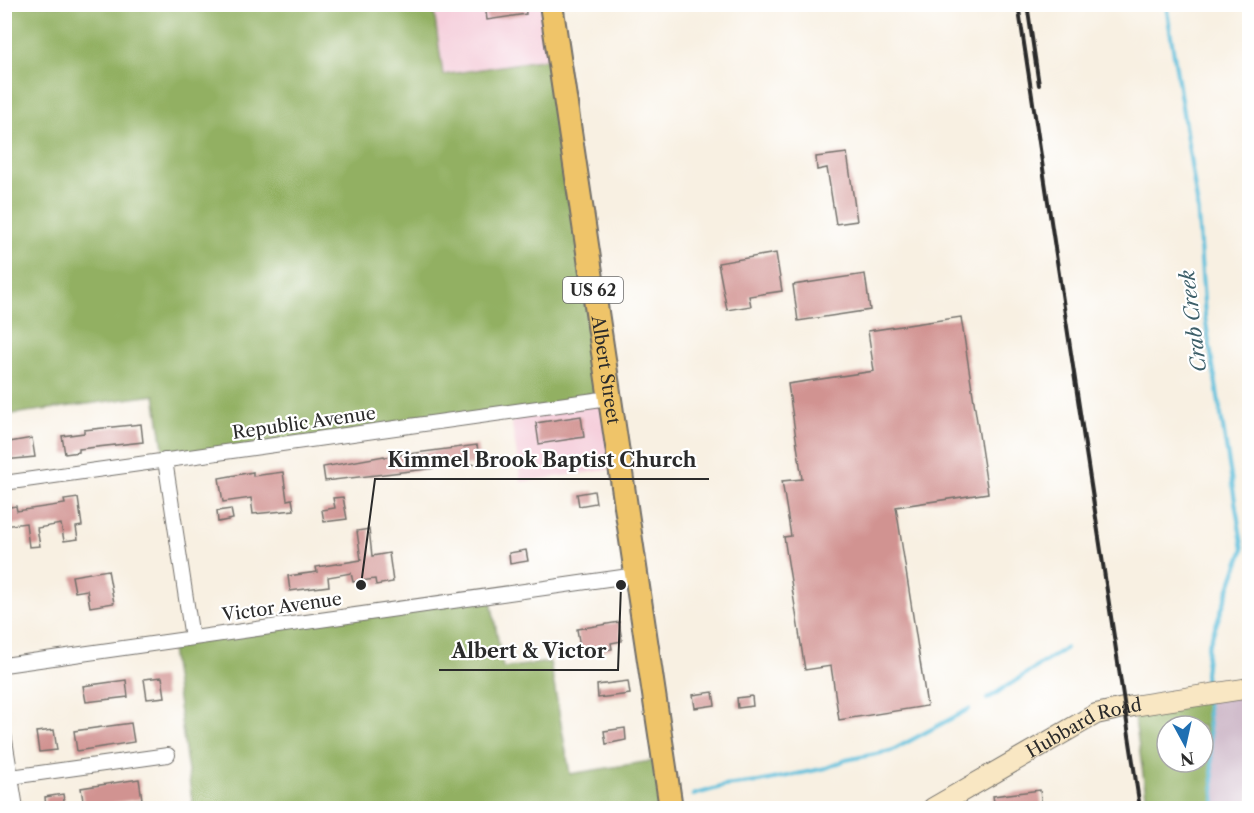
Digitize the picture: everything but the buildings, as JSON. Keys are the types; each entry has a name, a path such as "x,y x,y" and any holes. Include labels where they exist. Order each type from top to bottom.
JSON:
{"main road":[{"name":"Albert Street","path":"551,4 671,808"}],"street":[{"name":"Republic Avenue","path":"4,483 609,398"},
{"path":"165,460 192,638"},
{"name":"Victor Avenue","path":"4,665 636,575"},
{"name":"Hubbard Road","path":"933,808 1096,714 1107,710 1250,688"},
{"path":"4,734 8,778 16,808"},
{"path":"8,778 168,755"}],"shaded area":[{"path":"433,5 551,5 559,57 443,75"},
{"path":"609,398 620,468 521,482 510,412"},
{"path":"1249,688 1249,808 1215,808 1213,774 1215,774 1215,714 1208,714 1207,695"}],"green space":[{"path":"4,5 433,5 443,75 559,57 609,398 165,460 155,395 5,415"},
{"path":"490,595 503,668 550,662 570,774 663,759 671,808 193,808 170,641"},
{"path":"1207,695 1208,714 1155,714 1155,774 1213,774 1215,808 1148,808 1133,706"}],"waterway":[{"name":"Crab Creek","path":"1166,4 1197,202 1205,317 1243,550 1208,647 1206,688"},
{"path":"987,699 1066,648"},
{"name":"Crab Creek","path":"1207,702 1215,808"},
{"path":"693,795 724,786 759,782 826,768 846,760 891,751 969,709"}],"railway":[{"path":"1018,4 1140,808"},
{"path":"1027,4 1039,85"}],"place":[{"name":"Kimmel Brook Baptist Church","path":"361,585"},
{"name":"Albert & Victor","path":"621,585"}]}
